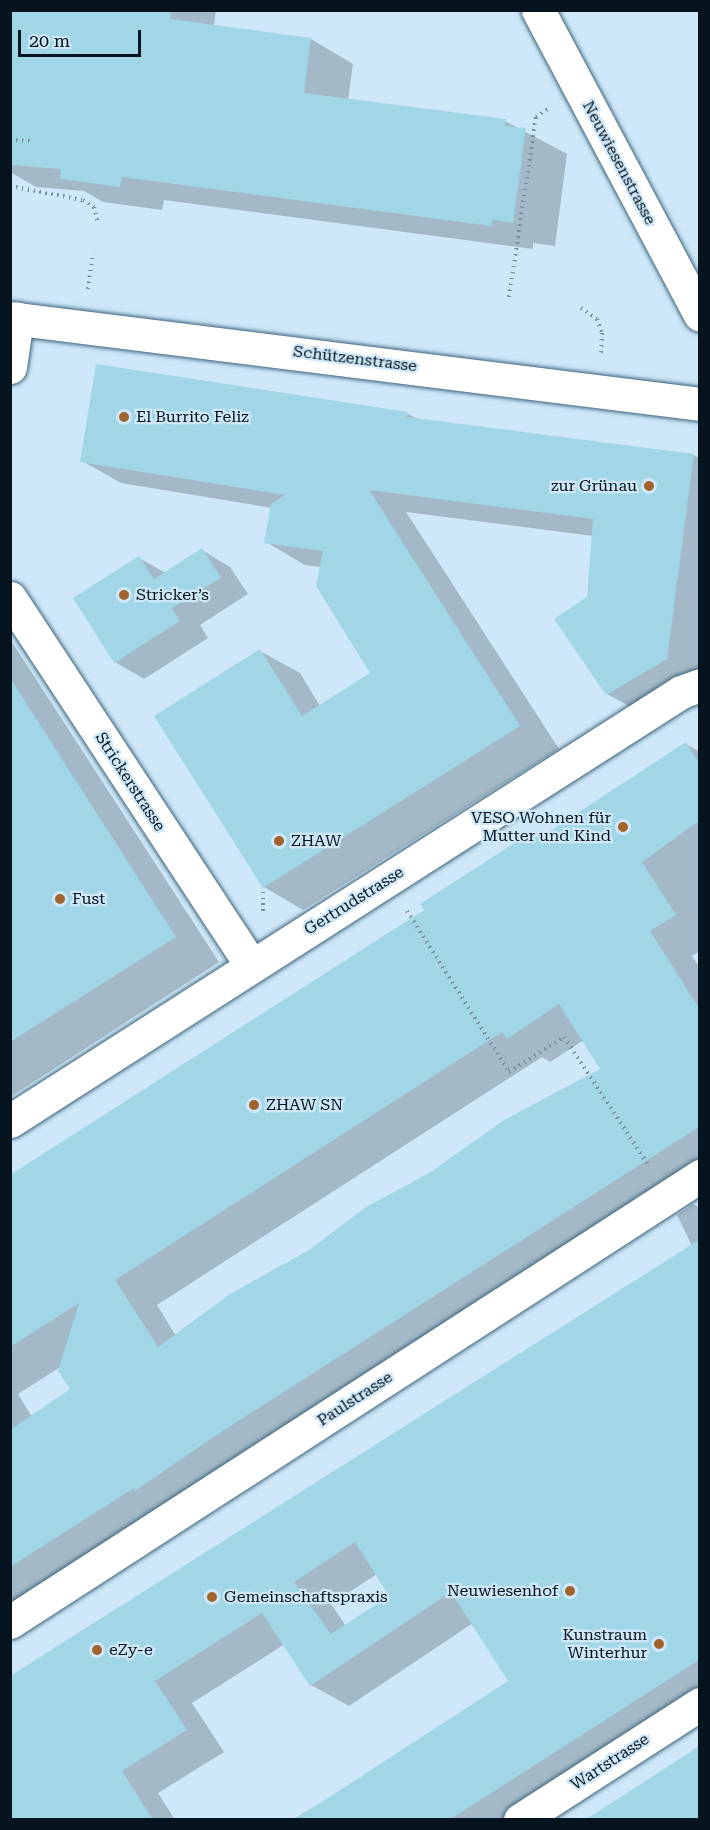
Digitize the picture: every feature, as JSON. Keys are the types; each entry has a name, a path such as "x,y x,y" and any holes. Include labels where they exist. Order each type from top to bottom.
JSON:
{"street":[{"name":"Neuwiesenstrasse","path":"538,10 699,315"},
{"path":"10,367 14,318"},
{"name":"Schützenstrasse","path":"14,318 699,404"},
{"name":"Strickerstrasse","path":"10,598 251,965"},
{"name":"Gertrudstrasse","path":"10,1120 681,692 699,685"},
{"name":"Paulstrasse","path":"10,1622 699,1176"},
{"name":"Wartstrasse","path":"520,1820 699,1704"}],"path":[{"path":"509,297 536,117 548,108"},
{"path":"10,140 32,141"},
{"path":"10,186 83,200 94,207 98,223"},
{"path":"87,299 93,253"},
{"path":"580,308 597,319 602,333 601,360"},
{"path":"388,880 509,1072 564,1037 652,1170"}],"building":[{"path":"10,10 171,10 170,19 311,38 304,93 506,119 505,126 526,128 513,223 492,220 491,226 122,177 120,187 60,179 61,169 10,165"},
{"path":"96,364 408,412 407,417 694,454 667,659 606,695 554,619 587,597 593,519 369,490 520,726 263,888 154,716 260,649 302,716 370,673 316,586 323,551 264,543 271,504 285,495 80,462"},
{"path":"202,548 221,578 172,608 180,621 114,663 73,598 139,556 154,579"},
{"path":"10,678 176,937 10,1042"},
{"path":"686,742 699,763 699,821 642,862 676,915 650,931 699,1008 699,1127 215,1436 135,1491 134,1488 10,1567 10,1430 70,1389 58,1371 79,1303 10,1347 10,1175 424,910 420,904 535,830 539,838","holes":["559,1004 600,1069 504,1120 431,1172 366,1207 309,1250 230,1294 158,1347 115,1280 502,1032 507,1039"]},
{"path":"699,1240 699,1660 449,1820 294,1820 508,1681 451,1592 310,1686 262,1613 155,1681 187,1730 122,1771 153,1820 10,1820 10,1676","holes":["355,1542 389,1596 331,1634 294,1582"]},
{"path":"699,1746 699,1820 585,1820 661,1771"}],"place":[{"name":"El Burrito Feliz","path":"124,417"},
{"name":"zur Grünau","path":"649,486"},
{"name":"Stricker’s","path":"124,595"},
{"name":"VESO Wohnen für Mutter und Kind","path":"623,827"},
{"name":"ZHAW","path":"279,841"},
{"name":"Fust","path":"60,899"},
{"name":"ZHAW SN","path":"254,1105"},
{"name":"Neuwiesenhof","path":"570,1591"},
{"name":"Gemeinschaftspraxis","path":"212,1597"},
{"name":"Kunstraum Winterhur","path":"659,1644"},
{"name":"eZy-e","path":"97,1650"}]}
